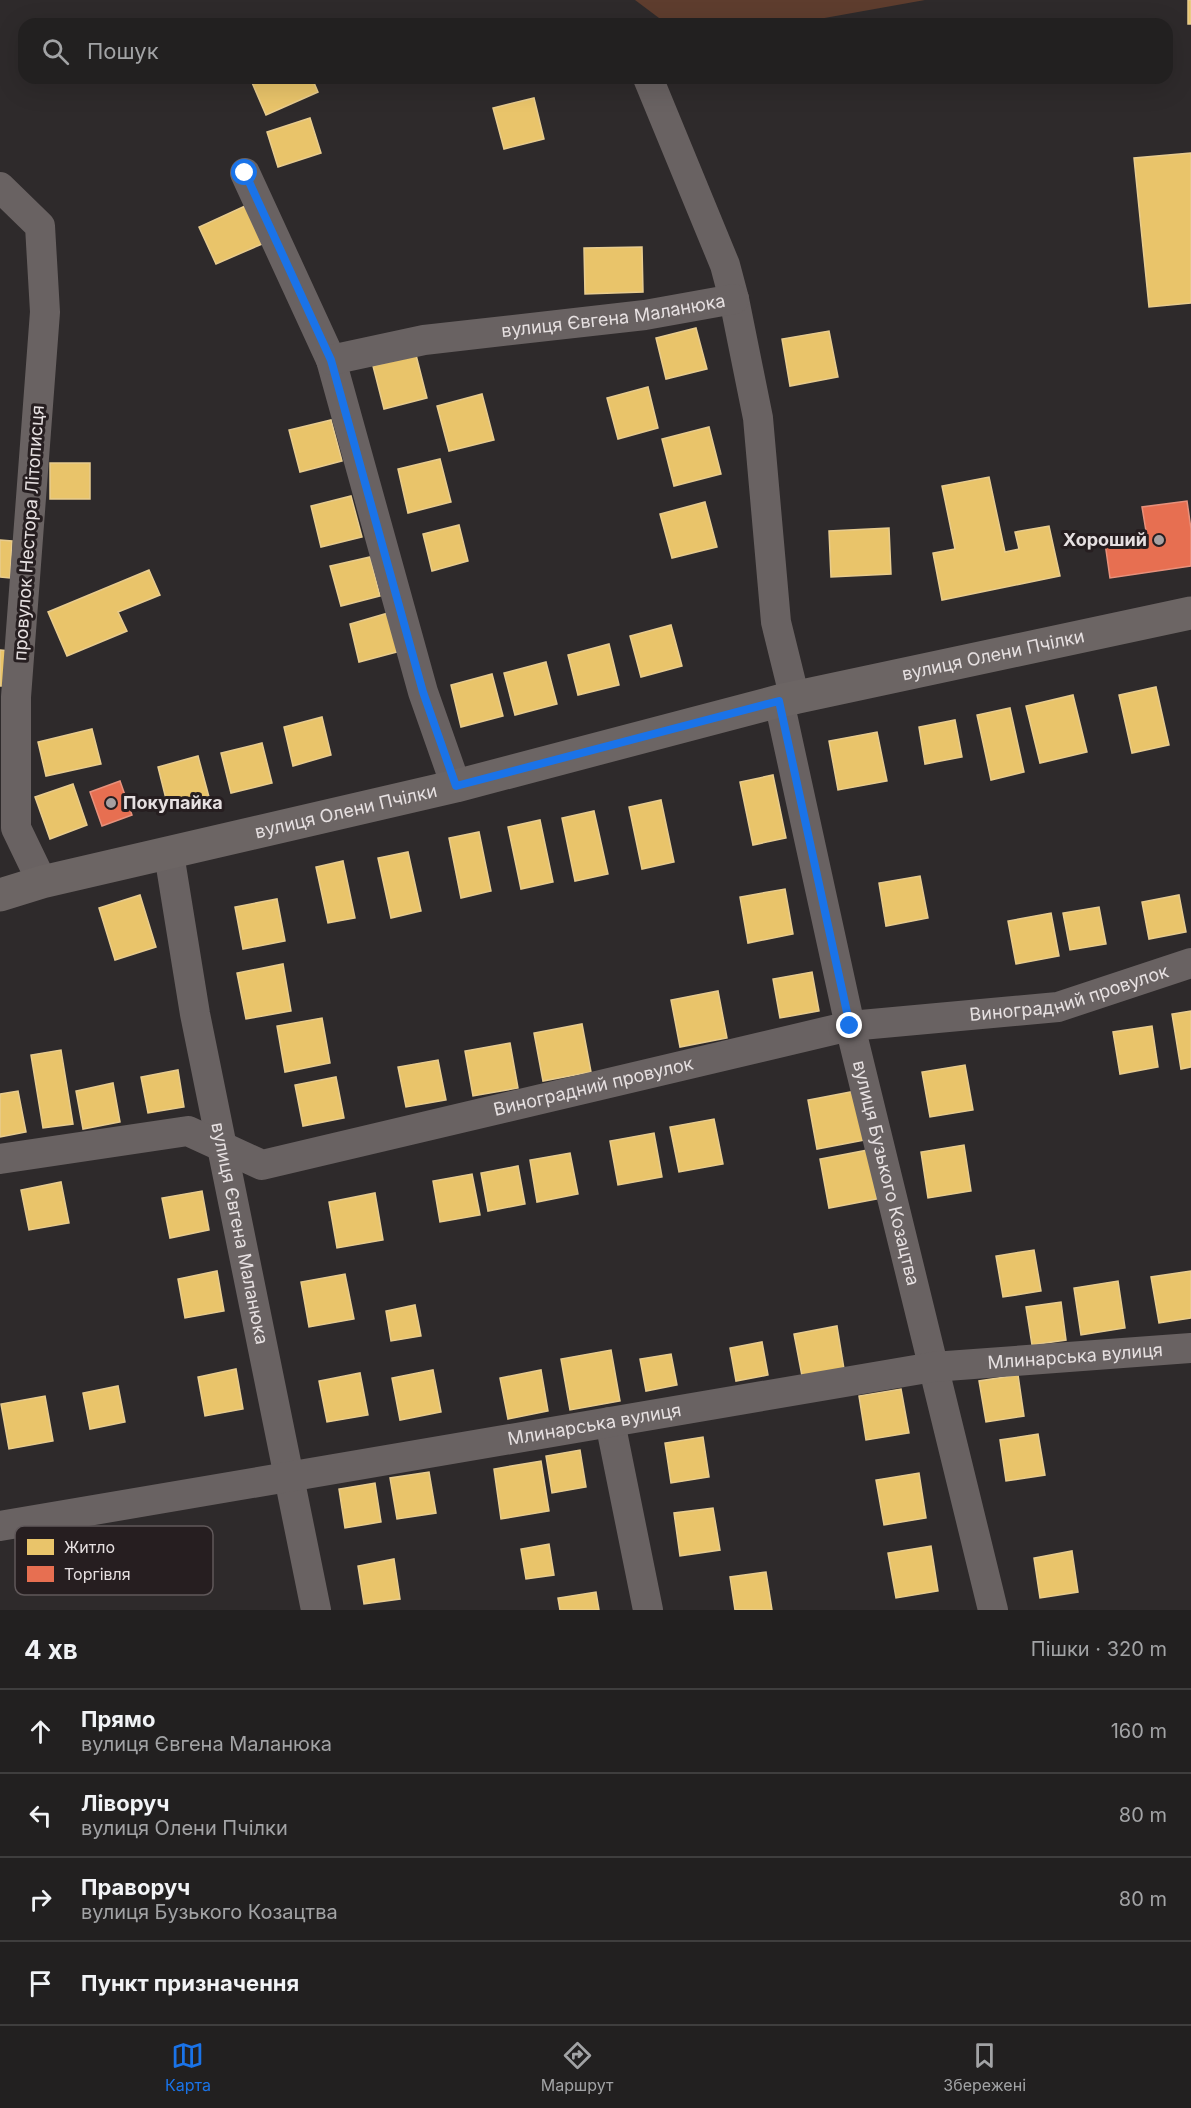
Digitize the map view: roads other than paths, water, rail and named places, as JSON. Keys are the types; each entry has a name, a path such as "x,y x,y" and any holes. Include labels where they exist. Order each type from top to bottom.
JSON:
{"street":[{"name":"вулиця Євгена Маланюка","path":"331,360 424,340 645,315 734,299 725,265 650,84"},
{"path":"245,173 331,360 423,692 456,786"},
{"name":"провулок Нестора Літописця","path":"3,190 40,226 45,312 16,697 16,828 42,882"},
{"path":"734,299 758,418 776,622 787,700"},
{"name":"вулиця Олени Пчілки","path":"0,896 42,882 456,786 787,700 1191,613"},
{"name":"вулиця Бузького Козацтва","path":"787,700 850,1026 993,1610"},
{"name":"вулиця Євгена Маланюка","path":"169,854 195,1014 316,1610"},
{"name":"Виноградний провулок","path":"0,1159 188,1131 261,1165 850,1026 1058,1007 1191,963"},
{"name":"Млинарська вулиця","path":"0,1526 933,1367 1191,1348"},
{"path":"610,1422 648,1610"}],"place":[{"name":"Хороший","path":"1159,540"},
{"name":"Покупайка","path":"111,803"}]}
